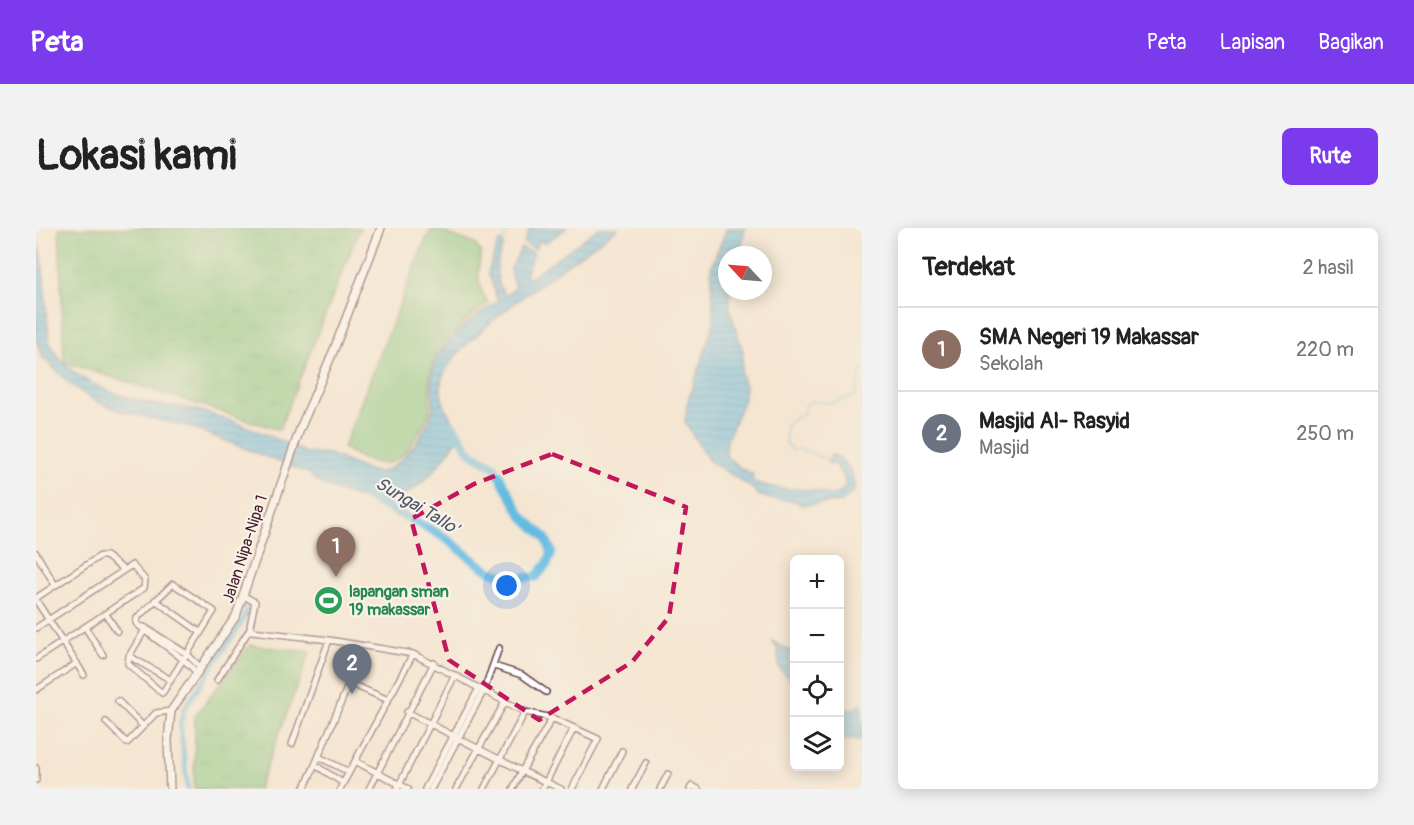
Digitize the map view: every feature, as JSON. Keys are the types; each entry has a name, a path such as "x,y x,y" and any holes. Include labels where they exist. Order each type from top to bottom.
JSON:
{"street":[{"name":"Jalan Nipa-Nipa 1","path":"170,789 168,740 171,711 231,626 244,596 282,477 300,429 333,352 381,228"},
{"path":"36,554 57,584"},
{"path":"84,675 36,599 104,555 124,570"},
{"path":"36,566 42,562"},
{"path":"36,628 124,570 135,566 145,580 144,588 36,659"},
{"path":"143,629 129,656 128,664 160,693 171,680 186,656 214,609 173,584 136,620 143,629 186,656 198,670"},
{"path":"217,680 250,629 255,602 244,596"},
{"path":"155,600 200,632"},
{"path":"106,614 117,631"},
{"path":"85,627 104,655"},
{"path":"250,629 255,632 329,640 413,654 525,712 552,718 598,739 572,789"},
{"path":"292,744 329,640"},
{"path":"431,789 494,666 499,648"},
{"path":"315,765 342,786 386,699 413,654"},
{"path":"129,656 171,680"},
{"path":"36,690 77,663"},
{"path":"369,789 434,663"},
{"path":"494,666 522,675 546,692"},
{"path":"398,787 455,675"},
{"path":"304,789 350,682 386,699"},
{"path":"118,701 143,726"},
{"path":"456,789 505,702"},
{"path":"106,722 127,742 156,713 171,711"},
{"path":"407,712 561,789"},
{"path":"484,789 525,712"},
{"path":"513,789 552,718"},
{"path":"542,789 574,728"},
{"path":"425,789 456,737"},
{"path":"603,789 622,751"},
{"path":"319,757 349,772"},
{"path":"355,761 377,772 398,787 408,789"},
{"path":"632,789 646,763"},
{"path":"36,768 36,780"},
{"path":"660,789 668,774"},
{"path":"690,789 692,786 698,789"}],"highlighted area":[{"path":"552,454 686,507 669,617 632,662 539,720 449,660 411,519 474,484"}],"green space":[{"path":"59,228 360,228 279,430 64,362"},
{"path":"432,228 475,244 481,252 479,279 488,303 451,335 434,360 430,379 429,412 410,447 394,461 385,464 376,463 343,448"},
{"path":"250,645 310,652 258,789 194,789 195,716"}],"water":[{"path":"530,228 567,228 545,243 539,241 535,249 524,243"},
{"path":"599,228 618,228 489,324 465,346 448,366 441,383 442,397 450,416 462,433 425,479 402,496 388,500 373,502 363,500 327,487 310,474 190,427 121,411 95,401 69,383 42,356 36,340 36,240 42,258 49,340 67,366 81,377 128,398 193,409 217,416 256,430 306,453 326,453 358,467 377,472 395,465 404,457 426,425 433,406 432,372 442,351 463,327 498,301 488,272 499,241 504,244 497,264 497,276 505,296 515,288 510,271 521,248 534,253 526,272 528,279"},
{"path":"727,228 745,228 742,246 720,246"},
{"path":"718,250 718,300 730,300 729,306 743,352 741,374 745,386 744,399 727,440 726,456 742,469 753,474 752,481 760,484 775,488 813,490 832,495 845,488 845,480 836,465 828,464 831,455 837,456 851,470 855,489 842,502 801,505 796,501 771,499 758,495 752,488 708,460 685,422 687,404 714,323 711,267"},
{"path":"772,641 790,651 790,679 779,668 778,650"},
{"path":"862,703 862,740 844,740 844,708 856,707"}],"waterway":[{"path":"502,243 510,228"},
{"path":"828,460 801,449 792,450 786,443 786,426 804,413 805,405 811,401 829,403 855,396 862,369"},
{"name":"Sungai Tallo'","path":"365,496 449,540 490,571 518,578 536,577 547,564 552,552 545,537 522,516 494,466 471,453 453,426"},
{"path":"188,789 180,725 184,709 242,622 249,605"}],"place":[{"name":"SMA Negeri 19 Makassar","path":"336,577"},
{"name":"lapangan sman 19 makassar","path":"328,601"},
{"name":"Masjid Al- Rasyid","path":"352,694"}]}
